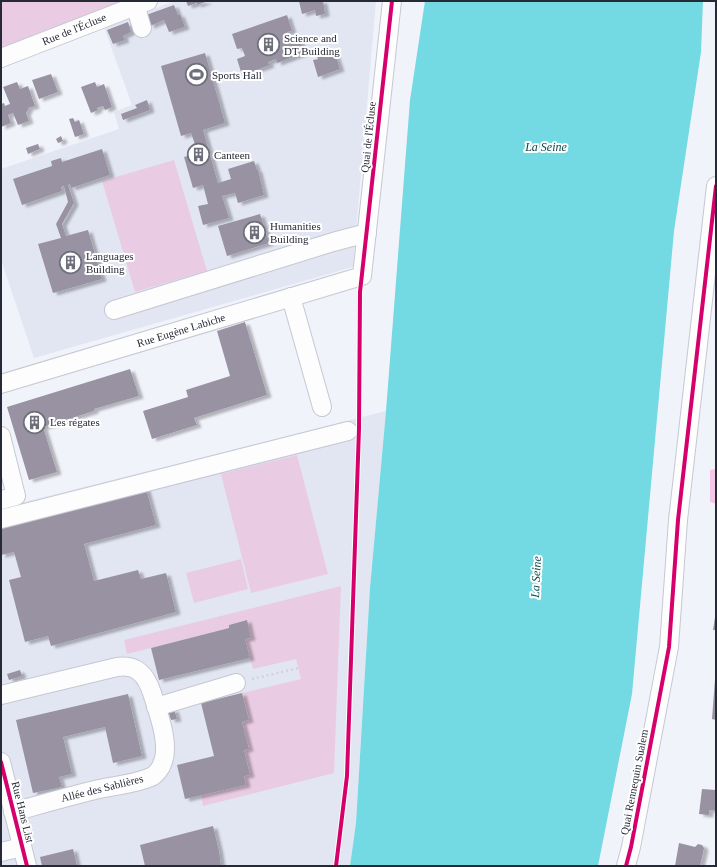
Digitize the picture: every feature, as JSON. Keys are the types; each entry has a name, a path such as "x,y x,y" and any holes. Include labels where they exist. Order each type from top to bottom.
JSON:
{"street":[{"name":"Quai de l'Écluse","path":"362,276 392,1"},
{"path":"139,2 142,28"},
{"name":"Rue de l'Écluse","path":"1,58 139,2"},
{"name":"Quai Rennequin Sualem","path":"626,866 669,647 678,520 716,186"},
{"path":"114,310 366,233"},
{"name":"Rue Eugène Labiche","path":"1,384 362,276"},
{"path":"291,297 322,407"},
{"path":"1,519 348,431"},
{"path":"1,436 16,496 1,500"},
{"name":"Allée des Sablières","path":"1,695 116,667 126,666 135,669 143,675 149,686 156,707 165,749 165,757 162,766 154,775 140,780 65,797 13,812"},
{"path":"156,707 236,683"},
{"name":"Rue Hans List","path":"1,762 27,866"},
{"path":"1,852 22,847"}],"path":[{"path":"236,683 298,668"}],"shaded area":[{"path":"1,1 134,1 1,58"},
{"path":"175,1 376,1 353,267 34,358 1,260 1,169 119,129 114,112 132,105 104,27"},
{"path":"174,160 207,271 135,292 102,181"},
{"path":"386,411 370,588 356,823 350,866 1,866 1,508"},
{"path":"297,455 328,574 251,593 221,474"},
{"path":"716,469 716,504 710,502 710,470"},
{"path":"241,559 248,589 194,603 186,573"},
{"path":"341,586 334,773 203,806 201,795 246,785 244,776 250,774 244,750 249,748 242,722 249,720 242,693 301,679 296,659 253,669 245,639 251,638 246,620 229,625 229,628 127,654 124,640"}],"water":[{"name":"La Seine","path":"425,1 703,1 701,52 674,231 632,694 598,866 350,866 356,823 370,588 386,411 410,100"}],"building":[{"path":"186,1 208,1 197,5 197,3 188,6"},
{"path":"299,1 323,1 325,14 316,16 315,10 302,14"},
{"path":"174,5 178,15 180,14 185,27 169,32 164,20 150,26 146,15"},
{"name":"Science and DT Building","path":"287,15 292,31 287,32 290,41 299,38 304,53 277,63 276,59 268,62 270,65 242,75 237,59 245,56 242,48 237,49 232,34"},
{"path":"128,22 131,32 123,36 125,40 113,44 107,30"},
{"path":"333,48 340,69 318,77 313,60 318,59 316,54"},
{"path":"205,53 225,123 203,130 218,183 231,179 228,169 254,161 258,170 264,195 238,203 235,193 222,196 229,218 203,225 198,206 208,204 203,185 193,188 184,157 198,153 191,133 181,136 161,66"},
{"path":"51,74 58,92 39,99 32,80"},
{"path":"17,82 20,89 28,86 35,106 28,108 26,113 29,121 18,125 13,113 8,115 11,123 1,127 1,104 4,103 5,106 10,104 3,87"},
{"path":"95,82 97,87 104,84 112,107 105,110 103,106 97,108 98,110 91,113 81,87"},
{"path":"147,100 150,110 123,120 121,114 137,108 135,105"},
{"path":"73,118 75,122 79,120 84,134 75,137 69,119"},
{"path":"61,136 63,141 58,143 56,139"},
{"path":"38,144 40,149 28,154 26,148"},
{"path":"102,149 110,175 71,188 70,184 68,185 74,203 62,224 66,236 88,230 102,279 53,293 38,244 61,238 56,224 68,202 64,186 61,187 62,191 22,205 13,179 52,166 51,161 61,158 62,162"},
{"name":"Humanities Building","path":"260,214 269,243 227,256 218,226"},
{"path":"245,322 267,395 194,418 197,425 152,439 143,411 188,397 186,390 230,376 217,331"},
{"name":"Les régates","path":"130,369 139,396 94,409 94,411 43,427 57,472 29,480 7,407"},
{"path":"145,485 156,525 84,544 94,581 138,570 141,579 166,573 176,612 51,646 48,636 25,642 9,580 21,577 14,552 1,555 1,523"},
{"path":"715,617 716,630 713,630"},
{"path":"247,620 251,638 245,639 250,658 159,680 151,648 229,628 229,625"},
{"path":"20,670 22,676 9,680 7,674"},
{"path":"716,679 716,720 712,719"},
{"path":"242,693 249,720 242,722 249,749 244,750 250,775 244,776 246,785 185,799 177,765 214,756 201,703"},
{"path":"128,694 142,756 113,763 105,727 63,737 72,774 59,777 62,787 33,793 16,720"},
{"path":"174,709 177,719 171,720 168,711"},
{"path":"702,789 716,790 716,810 709,810 709,815 699,814"},
{"path":"213,826 221,866 145,866 140,845"},
{"path":"679,843 695,847 698,844 702,845 704,848 700,866 675,866"},
{"path":"73,849 77,866 42,866 40,857"}],"cycle path":[{"path":"336,866 347,776 359,429 360,292 392,1"},
{"path":"626,866 631,847 669,647 678,520 716,186"},
{"path":"1,762 27,866"}],"place":[{"name":"Science and DT Building","path":"268,44"},
{"name":"Sports Hall","path":"196,75"},
{"name":"Canteen","path":"199,155"},
{"name":"Humanities Building","path":"254,232"},
{"name":"Languages Building","path":"70,262"},
{"name":"Les régates","path":"35,422"}]}
